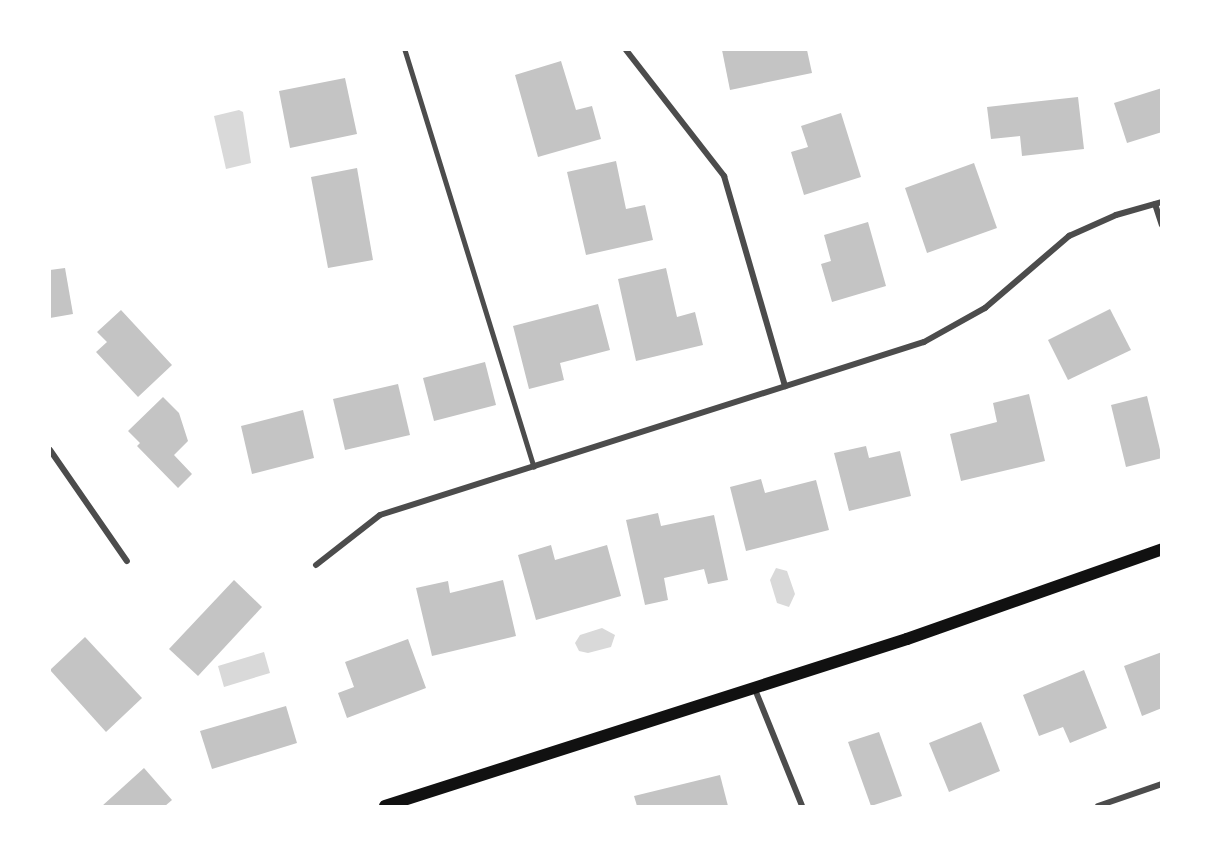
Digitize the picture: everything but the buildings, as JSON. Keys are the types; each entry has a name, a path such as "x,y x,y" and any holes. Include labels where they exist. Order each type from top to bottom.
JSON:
{"main road":[{"path":"385,807 754,686 907,639 1161,549"}],"street":[{"path":"626,50 724,176 785,386"},
{"path":"316,565 380,515 924,342 955,327 985,308 1069,236 1116,215 1158,203 1161,225"},
{"path":"50,450 127,561"},
{"path":"754,686 802,807"},
{"path":"1098,807 1161,784"}],"lane":[{"path":"405,50 534,466"}],"shaded area":[{"path":"239,110 243,112 251,163 226,169 214,116"},
{"path":"776,568 787,571 795,594 789,607 777,603 770,580"},
{"path":"602,628 615,635 611,647 588,653 579,651 575,643 580,635"},
{"path":"264,652 270,673 224,687 218,666"}]}
